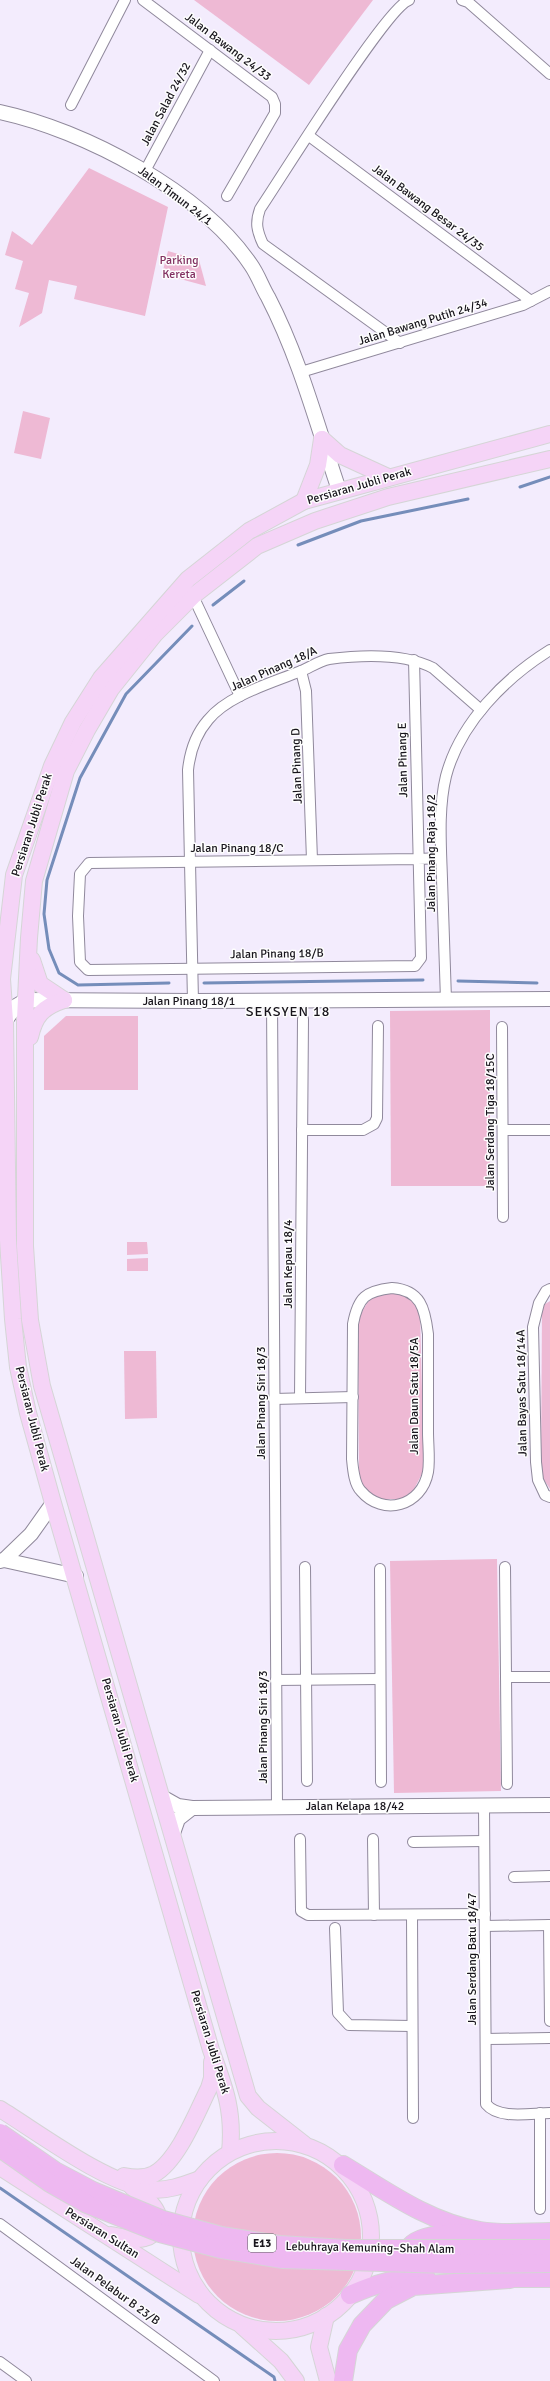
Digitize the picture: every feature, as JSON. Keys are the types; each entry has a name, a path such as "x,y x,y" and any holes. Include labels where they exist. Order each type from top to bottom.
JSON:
{"highway":[{"name":"Lebuhraya Kemuning–Shah Alam","path":"0,2133 55,2171 93,2190 163,2220 221,2236 279,2245 346,2249 550,2249"},
{"name":"Lebuhraya Kemuning–Shah Alam","path":"0,2148 50,2183 87,2204 160,2233 221,2249 282,2259 447,2264 550,2263"},
{"path":"344,2165 410,2206 452,2223 481,2232"},
{"path":"446,2278 415,2270 408,2259 410,2246 418,2238 481,2232 550,2232"},
{"path":"350,2295 375,2284 408,2277 510,2279 550,2278"},
{"path":"343,2381 348,2350 362,2325 386,2300 413,2286 510,2279"}],"main road":[{"name":"Persiaran Jubli Perak","path":"230,2152 232,2127 226,2093 211,2050 28,1413 18,1368 8,1240 5,1021 2,979 14,875 52,766 73,722 101,678 188,579 249,531 304,501 339,490 550,434"},
{"path":"322,439 345,458 388,477"},
{"path":"304,501 318,465 322,439"},
{"name":"Persiaran Jubli Perak","path":"304,2144 258,2108 248,2096 162,1797 57,1443 35,1354 30,1320 25,1246 26,1000 34,880 66,771 111,689 155,634 193,596 257,546 315,522 388,497 550,459"},
{"path":"339,490 355,497 378,495 388,497"},
{"path":"29,938 33,965 40,984 64,1000"},
{"path":"25,1060 36,1017 42,1010 64,1000"},
{"path":"99,2170 135,2178 154,2174 168,2163 211,2084 211,2050"},
{"path":"0,2109 99,2170 127,2184 147,2199 157,2212 158,2225 154,2233 145,2238 132,2239 105,2234"},
{"path":"239,2324 256,2329 286,2330 310,2325 326,2316 350,2295 363,2273 370,2248 370,2222 363,2197 344,2165 304,2144 279,2140 253,2143 230,2152 213,2164 200,2179 187,2202 182,2233 182,2252 190,2277 204,2298 220,2313 239,2324 281,2361 296,2381"},
{"name":"Persiaran Sultan","path":"0,2167 204,2298"},
{"path":"127,2184 149,2189 163,2189 200,2179"},
{"path":"326,2316 319,2347 328,2381"}],"street":[{"path":"72,105 125,0"},
{"name":"Jalan Bawang 24/33","path":"143,0 272,97 275,104 274,113 227,196"},
{"path":"400,343 262,244 257,232 256,220 260,209 378,33 403,2 409,0"},
{"path":"462,0 468,2 550,74"},
{"name":"Jalan Salad 24/32","path":"145,171 210,50"},
{"name":"Jalan Timun 24/1","path":"0,112 29,118 81,138 145,171 207,216 248,261 285,331 301,372 339,490"},
{"name":"Jalan Bawang Besar 24/35","path":"309,136 531,301"},
{"name":"Jalan Bawang Putih 24/34","path":"301,372 400,343 531,301 550,291"},
{"path":"193,596 240,696"},
{"name":"Jalan Pinang Raja 18/2","path":"446,1000 441,858 442,800 446,776 454,754 481,710 520,671 550,650"},
{"name":"Jalan Pinang 18/A","path":"194,1001 192,861 188,770 190,754 195,738 208,719 240,696 327,660 377,657 414,660 433,668 481,710"},
{"name":"Jalan Pinang E","path":"414,660 418,859"},
{"name":"Jalan Pinang D","path":"301,671 307,706 312,860"},
{"name":"Jalan Pinang 18/C","path":"78,916 80,874 89,863 441,858"},
{"name":"Jalan Pinang 18/B","path":"78,916 80,962 88,970 415,966 421,958 418,859"},
{"name":"Jalan Pinang 18/1","path":"26,1000 194,1001 550,999"},
{"path":"5,1021 16,1006 26,1000"},
{"name":"Jalan Pinang Siri 18/3","path":"272,1000 277,1806"},
{"name":"Jalan Kepau 18/4","path":"300,1398 303,1019"},
{"path":"302,1130 363,1130 374,1124 377,1118 378,1026"},
{"name":"Jalan Serdang Tiga 18/15C","path":"502,1027 503,1218"},
{"path":"503,1130 550,1130"},
{"name":"Jalan Daun Satu 18/5A","path":"405,1289 416,1297 425,1312 427,1329 428,1472 415,1498 406,1504 382,1505 370,1500 360,1490 352,1459 353,1397 353,1324 356,1308 365,1295 376,1290 405,1289"},
{"name":"Jalan Bayas Satu 18/14A","path":"550,1289 546,1291 539,1303 533,1327 536,1462 538,1480 545,1495 550,1497"},
{"path":"274,1399 353,1397"},
{"path":"2,1560 32,1534 54,1503"},
{"path":"2,1560 76,1576"},
{"path":"306,1567 307,1781"},
{"path":"505,1567 507,1784"},
{"path":"380,1569 381,1782"},
{"path":"506,1677 550,1677"},
{"path":"276,1680 380,1679"},
{"name":"Jalan Kelapa 18/42","path":"162,1797 178,1806 192,1808 277,1806 550,1805"},
{"name":"Jalan Serdang Batu 18/47","path":"484,1805 486,2104 492,2110 500,2113 545,2113"},
{"path":"172,1836 178,1819 192,1808"},
{"path":"300,1839 301,1911 308,1916 485,1914"},
{"path":"373,1839 374,1915"},
{"path":"413,1842 484,1841"},
{"path":"514,1877 550,1876"},
{"path":"412,1914 413,2118"},
{"path":"485,1926 550,1925 550,2021"},
{"path":"335,1928 338,2013 349,2025 412,2026"},
{"path":"486,2039 550,2038"},
{"path":"540,2209 545,2113"},
{"name":"Jalan Pelabur B 23/B","path":"0,2224 214,2381"},
{"path":"0,2362 26,2381"}],"green space":[{"path":"194,0 373,0 309,85"},
{"path":"89,168 168,207 145,316 74,299 77,286 49,280 42,313 19,327 29,293 15,289 23,261 5,255 12,231 32,245"},
{"name":"Parking Kereta","path":"168,251 199,260 206,286 162,274"},
{"path":"23,411 50,418 41,459 14,453"},
{"path":"490,1010 490,1186 391,1186 390,1011"},
{"path":"66,1016 138,1016 138,1090 44,1090 44,1036"},
{"path":"127,1242 147,1242 148,1254 127,1255"},
{"path":"148,1258 148,1271 127,1271 127,1259"},
{"path":"403,1293 413,1300 420,1313 424,1470 413,1491 401,1499 380,1499 364,1489 359,1476 358,1321 366,1305 374,1297 385,1294"},
{"path":"550,1301 550,1489 541,1475 542,1306"},
{"path":"124,1351 156,1351 157,1418 125,1419"},
{"path":"497,1559 501,1791 394,1793 390,1561"},
{"path":"269,2153 285,2153 309,2159 317,2163 330,2172 342,2184 355,2205 361,2229 361,2245 355,2269 347,2284 330,2302 309,2315 285,2321 269,2321 245,2315 230,2307 207,2284 199,2269 193,2245 193,2229 199,2205 207,2190 230,2167 245,2159"}],"waterway":[{"path":"520,487 550,477"},
{"path":"298,545 361,521 468,499"},
{"path":"213,605 244,581"},
{"path":"169,983 78,985 59,973 49,949 44,914 47,880 80,778 126,694 192,626"},
{"path":"204,983 423,980"},
{"path":"458,981 537,983"},
{"path":"0,2188 274,2377 275,2381"}],"district":[{"name":"SEKSYEN 18","path":"288,1011"}]}
